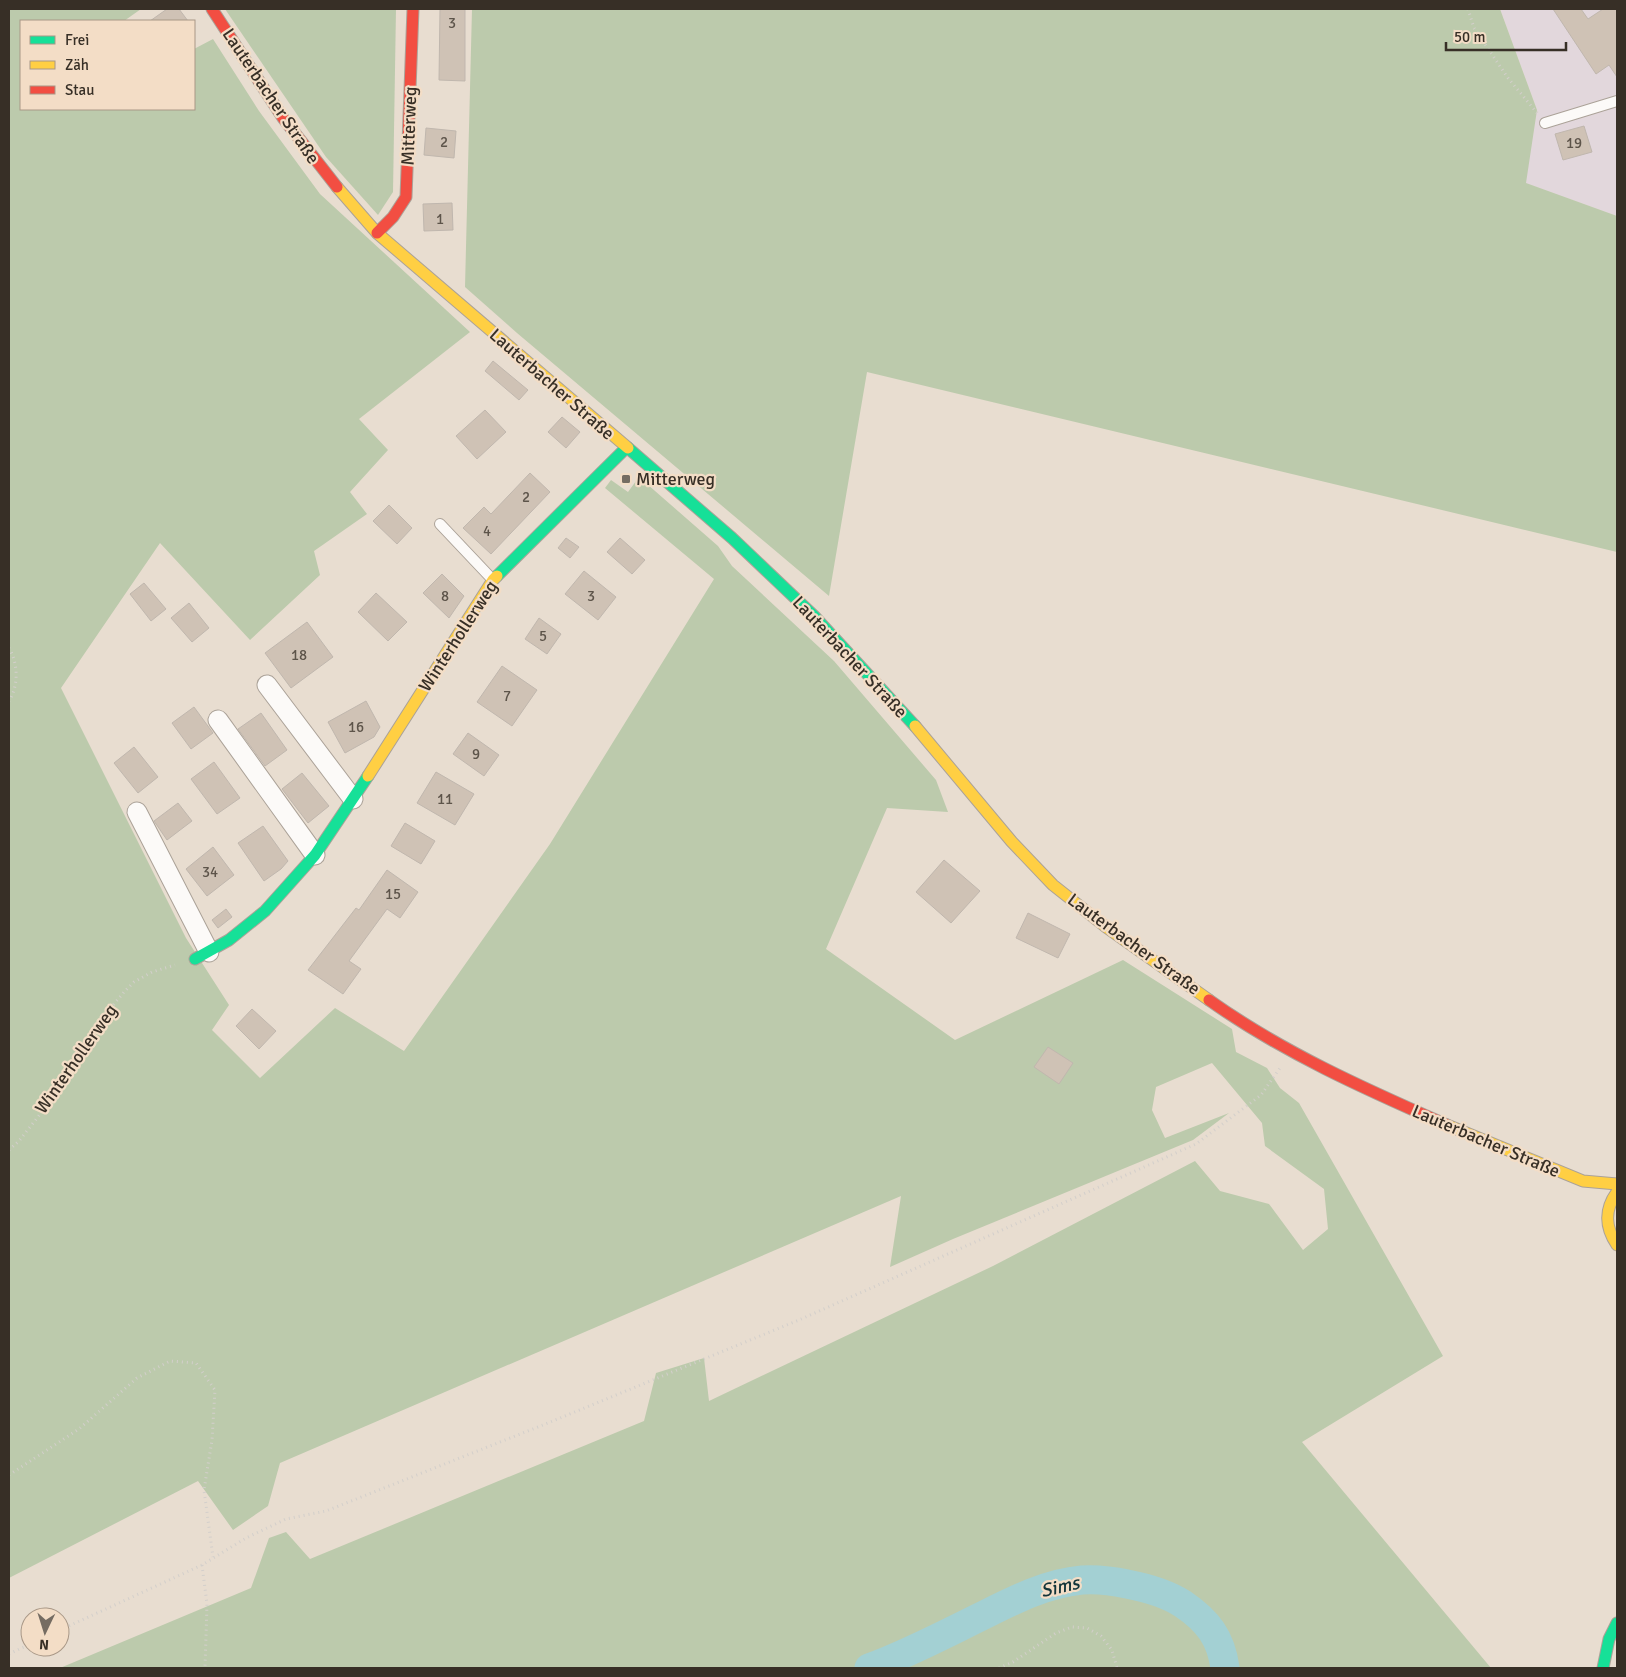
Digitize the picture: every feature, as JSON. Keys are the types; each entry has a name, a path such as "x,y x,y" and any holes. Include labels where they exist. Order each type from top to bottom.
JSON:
{"street":[{"name":"Lauterbacher Straße","path":"212,9 281,116 342,195 377,233 732,538 814,616 900,709 1012,842 1053,884 1106,927 1218,1006 1292,1050 1379,1095 1498,1147 1583,1181 1617,1184"},
{"name":"Mitterweg","path":"377,233 393,217 406,197 413,9"},
{"name":"Winterhollerweg","path":"202,956 229,940 266,911 315,855 493,580 627,447"},
{"path":"266,685 353,799"},
{"path":"218,720 315,855"},
{"path":"137,812 202,956"},
{"name":"Lauterbacher Straße","path":"1583,1181 1590,1193"},
{"path":"1617,1192 1608,1208 1606,1218 1607,1227 1617,1245"},
{"path":"1598,1205 1606,1218"},
{"path":"1603,1668 1609,1639 1617,1624"}],"lane":[{"path":"1545,123 1617,101"},
{"path":"440,524 493,580"}],"path":[{"path":"1468,9 1474,28 1508,78 1545,123"},
{"path":"9,648 14,657 17,673 12,696 9,701"},
{"name":"Winterhollerweg","path":"9,1150 19,1141 63,1085 91,1032 124,992 134,982 152,972 202,956"},
{"path":"70,1625 202,1565 246,1538 286,1519 326,1511 543,1425 799,1320 1196,1144 1261,1095 1292,1050"},
{"path":"9,1475 79,1429 137,1378 170,1361 196,1363 215,1390 212,1440 204,1490 213,1557"},
{"path":"202,1565 208,1604 205,1668"},
{"path":"999,1668 1013,1662 1056,1633 1072,1627 1087,1628 1101,1636 1112,1650 1117,1668"}],"shaded area":[{"path":"1500,9 1617,9 1617,216 1525,183 1537,110"}],"green space":[{"path":"9,9 141,9 125,20 20,20 20,110 195,110 195,48 213,39 259,111 320,194 470,332 359,419 388,450 350,492 367,514 314,551 320,575 250,640 160,543 61,688 186,938 229,1005 212,1030 260,1078 335,1008 404,1051 550,844 714,579 605,488 611,480 628,492 639,477 718,546 732,566 834,661 936,780 948,812 887,808 826,949 955,1040 1123,960 1232,1029 1236,1052 1267,1068 1280,1088 1299,1103 1443,1356 1302,1442 1491,1668 60,1668 251,1588 269,1538 286,1532 310,1559 644,1421 656,1373 704,1358 709,1401 993,1266 1195,1161 1220,1191 1269,1204 1303,1250 1328,1229 1324,1189 1265,1146 1262,1123 1212,1063 1156,1087 1152,1110 1165,1138 1229,1113 1193,1140 890,1267 901,1196 280,1463 268,1506 233,1530 198,1481 9,1578"},
{"path":"225,9 396,9 393,192 378,215 326,157"},
{"path":"472,9 1500,9 1537,110 1526,183 1617,216 1617,552 867,372 829,596 465,287"}],"building":[{"path":"167,9 179,9 187,20 151,20"},
{"path":"440,9 465,9 465,81 439,80"},
{"path":"1553,9 1581,9 1588,19 1603,9 1617,9 1617,77 1609,65 1596,74"},
{"path":"1584,126 1592,152 1563,160 1555,134"},
{"path":"426,128 456,131 454,158 424,155"},
{"path":"452,203 453,230 424,231 423,204"},
{"path":"493,361 528,390 519,400 485,371"},
{"path":"485,410 506,432 477,459 456,436"},
{"path":"562,417 580,432 566,448 548,432"},
{"path":"530,473 550,492 491,554 463,528 484,507 491,514"},
{"path":"389,505 412,528 397,544 373,521"},
{"path":"566,538 579,547 570,558 558,548"},
{"path":"620,538 645,560 632,574 607,552"},
{"path":"584,571 616,597 598,620 565,594"},
{"path":"442,574 464,596 449,618 423,593"},
{"path":"144,583 166,609 151,621 130,594"},
{"path":"376,593 407,622 388,641 358,612"},
{"path":"189,603 209,628 192,642 171,618"},
{"path":"539,618 561,634 547,654 525,639"},
{"path":"307,622 333,657 291,688 265,653"},
{"path":"502,666 537,690 512,726 477,702"},
{"path":"366,701 380,727 374,737 345,753 328,722"},
{"path":"194,707 213,733 191,749 172,723"},
{"path":"261,713 287,750 265,766 238,729"},
{"path":"468,733 499,755 484,776 453,754"},
{"path":"134,747 158,777 138,793 114,763"},
{"path":"214,762 240,798 217,814 191,779"},
{"path":"436,772 474,794 455,825 417,803"},
{"path":"302,773 329,806 308,823 282,789"},
{"path":"178,803 192,821 167,840 154,821"},
{"path":"405,823 435,841 421,864 391,846"},
{"path":"263,826 288,861 281,869 264,881 238,843"},
{"path":"213,847 234,875 207,896 186,869"},
{"path":"944,860 980,891 951,923 916,892"},
{"path":"387,870 418,892 400,918 387,909 349,961 361,969 343,994 308,970 356,908 359,910"},
{"path":"226,909 232,917 218,928 212,920"},
{"path":"1028,913 1070,934 1058,958 1016,938"},
{"path":"252,1009 276,1031 259,1049 236,1026"},
{"path":"1048,1047 1073,1063 1059,1084 1034,1067"}],"waterway":[{"name":"Sims","path":"869,1668 913,1650 1032,1592 1057,1584 1088,1580 1111,1581 1142,1587 1177,1600 1200,1617 1212,1631 1217,1639 1225,1668"}],"traffic: fast":[{"path":"497,576 627,447"},
{"path":"628,448 732,538 814,616 915,726"},
{"path":"195,959 229,940 265,911 315,855 368,776"},
{"path":"1603,1668 1609,1639 1617,1623"}],"traffic: slow":[{"path":"337,187 377,233 628,448"},
{"path":"368,776 497,576"},
{"path":"915,726 1012,842 1053,885 1106,927 1209,1000"},
{"path":"1447,1125 1583,1181 1617,1184"},
{"path":"1617,1192 1608,1212 1608,1225 1617,1245"}],"traffic: jam":[{"path":"212,9 283,118 337,187"},
{"path":"377,233 393,217 406,197 413,9"},
{"path":"1209,1000 1295,1053 1385,1098 1447,1125"}],"place":[{"name":"Mitterweg","path":"626,479"}]}
